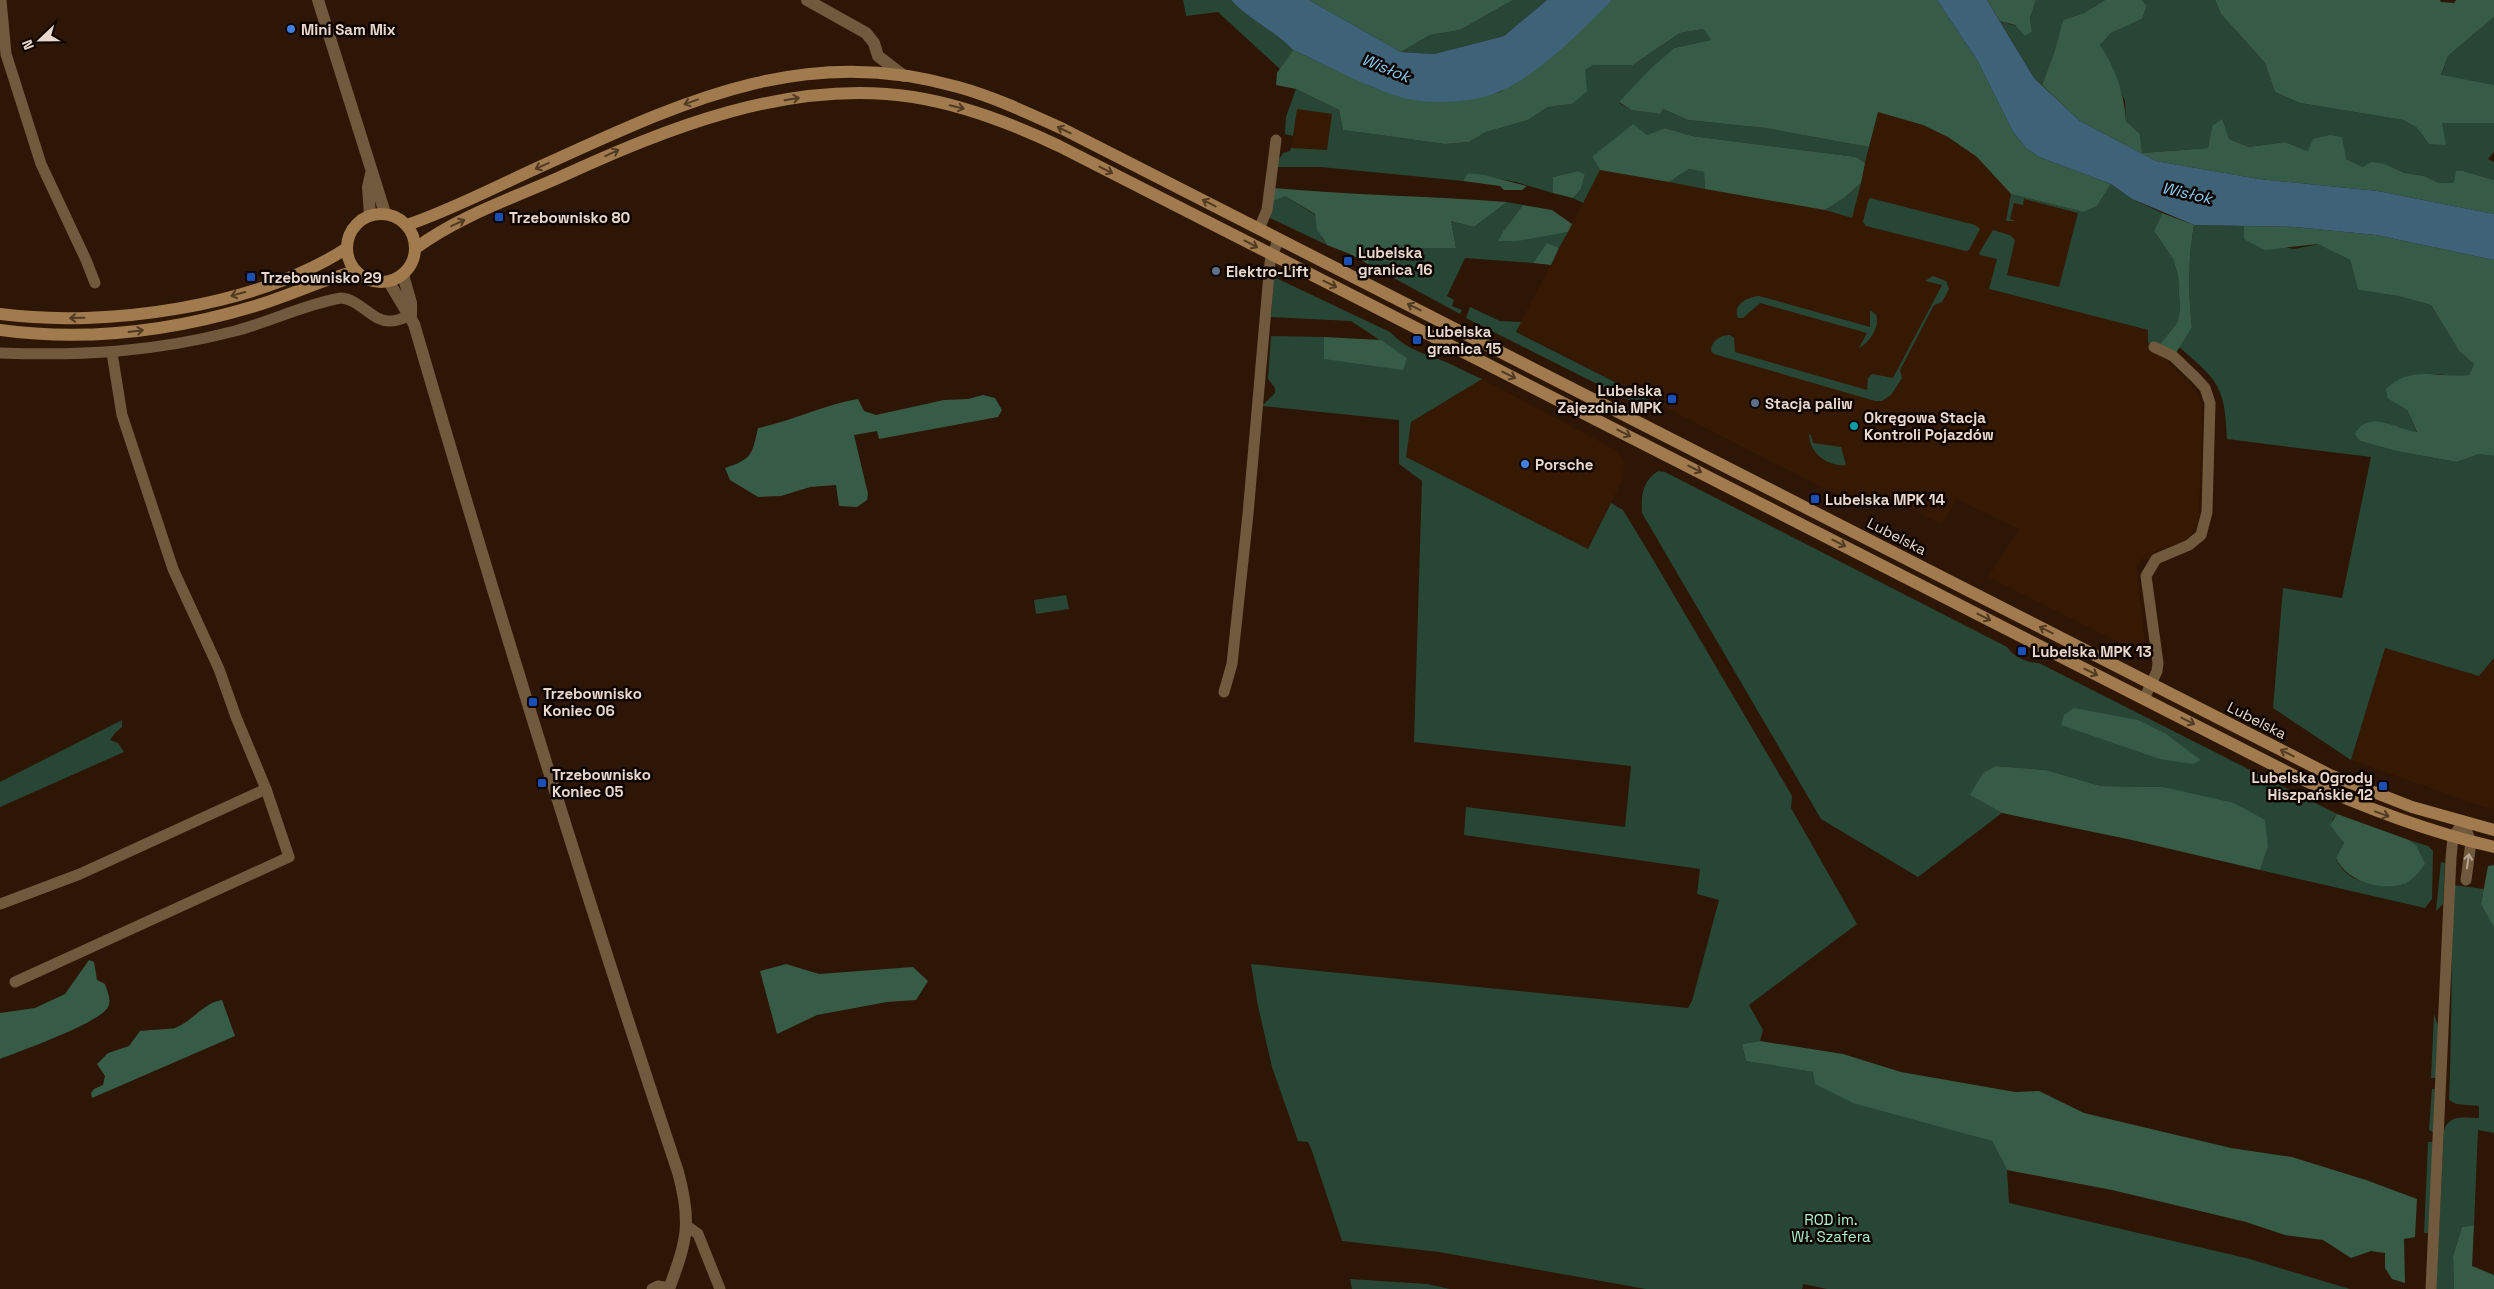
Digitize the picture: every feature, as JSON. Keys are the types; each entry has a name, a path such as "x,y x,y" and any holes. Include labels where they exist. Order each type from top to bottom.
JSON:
{"main road":[{"name":"Lubelska","path":"407,225 632,125 738,86 797,75 864,73 904,76 957,87 1018,108 1268,233 2330,775 2387,798 2494,830"},
{"path":"738,86 730,98 731,103 735,107 744,108"},
{"path":"416,248 452,225 621,149 685,125 744,108 814,96 864,94 913,97 967,109 1048,140 2336,796 2406,823 2494,847"},
{"path":"384,214 400,219 407,225 415,239 416,248 415,258 404,275 389,282 371,281 356,271 351,264 347,248 353,228 361,220 370,215 384,214"},
{"path":"0,314 37,318 99,317 147,314 181,308 269,284 321,263 347,248"},
{"path":"0,330 66,335 157,329 257,306 356,271"}],"street":[{"path":"1,0 6,54 41,164 95,283"},
{"path":"318,0 370,174 376,186 384,214"},
{"path":"806,0 866,32 874,43 878,56 904,76"},
{"path":"864,73 878,56"},
{"path":"1224,692 1232,664 1248,514 1271,254 1276,249 1268,233 1266,210 1276,140"},
{"path":"370,174 368,188 370,215"},
{"path":"404,275 411,303 411,315 499,615 574,856 678,1172 687,1205 688,1226 679,1262 669,1289 658,1286 652,1289"},
{"path":"389,282 411,315"},
{"path":"0,353 112,353 160,348 206,338 340,298 352,301 383,320 393,322 411,315"},
{"path":"2144,699 2152,684 2158,663 2146,576 2156,559 2189,545 2201,535 2207,512 2210,403 2204,388 2196,378 2172,356 2154,347"},
{"path":"15,982 289,857 266,789 236,717 219,669 173,569 122,415 112,353"},
{"path":"0,904 89,870 266,789"},
{"path":"2431,1289 2453,837 2463,822"},
{"path":"2463,822 2471,842 2466,880"},
{"path":"688,1226 698,1234 720,1289"}],"shaded area":[{"path":"1297,109 1333,114 1327,151 1291,148"},
{"path":"1878,112 1923,125 1948,137 1977,157 2011,194 2084,212 2065,301 1989,289 2148,330 2148,342 2196,390 2203,405 2199,515 2196,529 2185,541 2157,551 2149,559 2140,559 2140,565 2137,565 2146,656 1988,577 2019,529 1956,499 1942,525 1893,499 1837,495 1516,331 1600,170 1825,210 1852,218"},
{"path":"1482,379 1616,450 1621,456 1624,464 1623,479 1588,549 1405,457 1411,422"},
{"path":"2385,648 2479,676 2494,658 2494,808 2484,807 2351,760"}],"green space":[{"path":"1183,0 1231,0 1293,50 1280,69 1218,12 1186,16"},
{"path":"1309,0 1513,0 1460,30 1430,35 1401,52"},
{"path":"1513,0 1547,0 1504,36 1434,54 1401,52 1430,35 1460,30"},
{"path":"1612,0 1937,0 1977,60 2013,132 2026,148 2039,157 2111,184 2097,206 2084,212 2011,194 1977,157 1948,137 1923,125 1878,112 1869,147 1765,128 1688,120 1663,109 1660,114 1631,110 1619,102 1651,68 1674,48 1711,40 1703,29 1680,33 1633,65 1593,65 1585,70 1587,91 1572,104 1548,107 1528,120 1486,132 1469,142 1445,144 1343,130 1339,110 1296,89 1276,85 1277,73 1293,50 1375,88 1476,98 1500,92 1527,75"},
{"path":"1987,0 2036,0 2030,18 2032,31 2025,36 2015,25 2000,21"},
{"path":"2036,0 2105,0 2084,13 2063,20 2054,53 2042,85 2034,78 2000,21 2032,31 2030,18"},
{"path":"2105,0 2142,0 2147,6 2142,19 2111,33 2100,45 2111,63 2118,82 2126,121 2140,134 2142,153 2208,148 2212,126 2222,119 2229,139 2249,147 2285,142 2308,151 2313,139 2330,135 2342,137 2346,159 2363,167 2371,162 2385,164 2405,173 2424,176 2439,183 2454,183 2456,171 2463,171 2494,180 2494,214 2378,191 2259,179 2156,161 2080,121 2042,85 2054,53 2063,20 2084,13"},
{"path":"2142,0 2215,0 2221,14 2265,63 2275,92 2300,103 2403,120 2416,127 2429,144 2442,123 2494,123 2494,152 2488,159 2494,162 2494,180 2463,171 2454,183 2439,183 2424,176 2405,173 2385,164 2363,167 2346,159 2308,151 2285,142 2249,147 2229,139 2212,126 2208,148 2142,153 2140,134 2126,121 2125,101 2100,45 2111,33 2142,19 2147,6"},
{"path":"2215,0 2440,0 2441,2 2454,3 2456,0 2494,0 2494,17 2448,56 2441,75 2494,85 2494,123 2442,123 2446,145 2429,144 2416,127 2403,120 2300,103 2275,92 2265,63 2221,14"},
{"path":"2494,17 2494,85 2441,76 2448,56"},
{"path":"1703,29 1711,40 1674,48 1651,68 1619,103 1631,110 1660,114 1663,109 1688,120 1765,128 1869,147 1865,163 1856,157 1692,136 1665,128 1592,157 1600,170 1583,203 1573,198 1581,189 1585,174 1578,171 1553,177 1553,193 1516,182 1469,173 1463,181 1321,167 1274,167 1283,153 1290,151 1291,148 1327,150 1332,114 1297,109 1293,136 1285,134 1286,117 1296,89 1339,110 1343,130 1445,144 1469,142 1486,132 1528,120 1548,107 1572,104 1585,69 1593,64 1633,65 1680,33"},
{"path":"1633,124 1647,135 1665,128 1692,136 1856,157 1865,163 1861,183 1844,198 1825,210 1705,189 1704,172 1689,169 1669,182 1600,170 1592,157"},
{"path":"1689,169 1704,172 1705,189 1669,182"},
{"path":"1578,171 1585,174 1581,189 1573,198 1553,193 1553,177"},
{"path":"1468,173 1527,186 1522,190 1504,190 1500,186 1463,181"},
{"path":"1861,183 1852,218 1825,210 1844,198"},
{"path":"2111,184 2132,199 2162,213 2154,231 2173,259 2178,275 2180,311 2177,323 2160,344 2151,345 2148,342 2148,330 1989,289 1997,259 1980,255 1979,253 1993,230 2010,235 2015,240 2007,275 2059,287 2078,213 2024,199 2023,205 2014,203 2010,219 2015,221 2006,221 2011,194 2084,212 2097,206"},
{"path":"1273,188 1507,202 1474,227 1451,221 1456,248 1418,248 1393,263 1370,256 1368,264 1350,254 1327,245 1317,229 1315,214 1285,196 1271,202"},
{"path":"1285,196 1315,215 1322,238 1327,245 1270,218 1271,202"},
{"path":"1870,198 1975,225 1980,229 1969,250 1966,251 1866,226 1863,222"},
{"path":"1507,202 1523,205 1504,230 1549,234 1568,232 1559,248 1547,244 1533,263 1465,258 1447,296 1454,300 1452,306 1462,310 1460,314 1368,264 1369,255 1393,263 1418,248 1456,248 1451,221 1474,227"},
{"path":"1523,205 1552,210 1572,224 1568,232 1517,241 1498,241"},
{"path":"2162,213 2194,225 2189,276 2192,327 2176,353 2160,344 2177,323 2180,311 2178,275 2173,259 2154,231"},
{"path":"2194,225 2244,226 2244,239 2294,249 2319,244 2350,260 2358,290 2398,296 2431,305 2459,351 2474,364 2469,375 2458,377 2439,374 2407,376 2388,399 2407,410 2417,433 2405,431 2399,427 2360,441 2396,451 2457,462 2479,454 2494,456 2494,658 2479,676 2385,648 2351,760 2273,708 2283,588 2342,598 2371,457 2227,439 2224,407 2217,386 2203,368 2179,347 2192,327 2189,276"},
{"path":"2244,226 2295,227 2376,235 2494,260 2494,456 2479,454 2457,462 2396,451 2360,441 2355,434 2361,426 2368,422 2384,422 2417,432 2407,410 2388,399 2386,389 2396,381 2406,377 2426,374 2469,375 2474,364 2459,351 2431,305 2398,296 2358,290 2350,260 2318,244 2265,250 2244,239"},
{"path":"1547,243 1559,248 1551,265 1533,263"},
{"path":"1933,276 1946,281 1949,289 1942,302 1934,305 1900,370 1902,378 1891,395 1882,401 1875,401 1714,354 1711,351 1711,347 1717,339 1730,335 1734,338 1735,352 1867,390 1868,378 1872,374 1893,378 1942,285 1925,281"},
{"name":"ROD im. Wł. Szafera","path":"1274,277 1390,332 1401,342 1424,354 1449,363 1482,379 1411,422 1406,457 1588,549 1611,503 1623,510 1648,551 1792,796 1791,808 1857,924 1749,1005 1763,1030 1760,1041 1742,1044 1746,1061 1813,1072 1951,1129 1992,1141 2007,1170 2009,1203 2246,1258 2350,1289 1827,1289 1803,1284 1802,1289 1646,1289 1439,1252 1342,1241 1312,1151 1308,1142 1298,1141 1272,1067 1258,1006 1251,964 1688,1008 1692,1001 1719,900 1697,894 1700,869 1464,835 1466,807 1625,827 1631,766 1414,742 1422,481 1399,464 1399,420 1262,406 1275,393 1275,388 1268,379 1271,336 1324,337 1324,359 1407,358 1351,321 1271,317"},
{"path":"1759,296 1870,327 1870,310 1876,315 1877,324 1870,338 1859,348 1867,333 1760,303 1743,318 1738,318 1737,309 1742,302"},
{"path":"1470,307 1500,321 1521,322 1516,332 1662,406 1649,409 1643,407 1466,318"},
{"path":"1324,337 1381,340 1407,358 1403,370 1324,359"},
{"path":"983,395 995,398 1002,410 998,417 879,439 877,431 854,435 868,494 867,500 857,507 839,506 836,485 810,487 781,496 758,497 730,480 725,468 741,462 750,454 758,428 832,405 858,399 864,411 876,415 944,400 968,399"},
{"path":"1809,434 1813,443 1841,447 1846,465 1833,464 1816,453 1812,447"},
{"path":"1658,471 1665,472 2007,647 2021,659 2039,663 2337,814 2332,820 2344,843 2336,859 2341,868 2356,879 2374,884 2403,885 2416,845 2409,840 2428,846 2433,851 2432,899 2425,908 2260,870 2268,847 2163,787 2101,786 2046,770 1995,766 1983,773 1971,795 2002,813 1918,877 1821,819 1642,513 1644,489 1649,480"},
{"path":"1066,595 1069,609 1036,614 1034,600"},
{"path":"2074,708 2138,720 2166,734 2201,760 2193,764 2160,759 2061,725 2064,715"},
{"path":"122,720 122,727 110,740 118,743 124,752 0,807 0,782"},
{"path":"1995,766 2046,770 2101,786 2163,787 2234,803 2265,820 2268,847 2260,870 2132,840 2002,813 1970,795 1983,773"},
{"path":"2337,814 2409,840 2416,845 2425,864 2411,880 2401,885 2373,885 2355,878 2347,873 2336,858 2344,843 2330,825"},
{"path":"2441,862 2445,863 2443,904 2436,911"},
{"path":"2494,865 2494,928 2481,904 2488,866"},
{"path":"2454,885 2484,889 2481,904 2494,928 2494,1133 2478,1130 2474,1225 2462,1227 2453,1256 2454,1289 2436,1289 2444,1130 2450,1121 2454,1119 2479,1118 2479,1106 2456,1104 2449,1100"},
{"path":"89,960 94,962 97,980 105,984 109,998 108,1007 102,1014 76,1028 0,1059 0,1013 35,1008 65,994"},
{"path":"786,964 819,974 913,967 928,981 916,1000 887,1002 817,1015 777,1034 760,971"},
{"path":"222,1000 235,1036 92,1098 91,1093 94,1089 103,1085 105,1076 97,1064 108,1053 129,1046 140,1031 175,1028 209,1005"},
{"path":"2434,1014 2438,1026 2436,1078 2431,1078"},
{"path":"1760,1041 1843,1054 1901,1072 2015,1092 2039,1091 2084,1113 2231,1148 2292,1157 2366,1180 2417,1199 2415,1237 2404,1239 2405,1283 2392,1279 2385,1268 2385,1253 2371,1251 2351,1258 2323,1240 2285,1235 2246,1222 2112,1190 2007,1170 1992,1141 1853,1103 1815,1084 1813,1072 1746,1061 1742,1044"},
{"path":"2432,1089 2435,1089 2433,1132 2429,1130"},
{"path":"2428,1142 2433,1142 2429,1233 2424,1233"},
{"path":"2474,1225 2472,1266 2494,1275 2494,1289 2454,1289 2453,1256 2462,1227"},
{"path":"1350,1279 1427,1284 1450,1289 1352,1289"}],"water":[{"name":"Wisłok","path":"1231,0 1309,0 1401,52 1434,54 1504,36 1547,0 1612,0 1560,50 1517,83 1491,95 1479,98 1453,102 1427,102 1404,98 1361,82 1293,50"},
{"name":"Wisłok","path":"1937,0 1987,0 2034,78 2080,121 2156,161 2259,179 2378,191 2494,214 2494,260 2376,235 2295,227 2194,225 2132,199 2111,184 2039,157 2026,148 2013,132 1977,60"}],"place":[{"name":"Mini Sam Mix","path":"291,29"},
{"name":"Trzebownisko 80","path":"499,217"},
{"name":"Lubelska granica 16","path":"1348,261"},
{"name":"Elektro-Lift","path":"1216,271"},
{"name":"Trzebownisko 29","path":"251,277"},
{"name":"Lubelska granica 15","path":"1417,340"},
{"name":"Lubelska Zajezdnia MPK","path":"1672,399"},
{"name":"Stacja paliw","path":"1755,403"},
{"name":"Okręgowa Stacja Kontroli Pojazdów","path":"1854,426"},
{"name":"Porsche","path":"1525,464"},
{"name":"Lubelska MPK 14","path":"1815,499"},
{"name":"Lubelska MPK 13","path":"2022,651"},
{"name":"Trzebownisko Koniec 06","path":"533,702"},
{"name":"Trzebownisko Koniec 05","path":"542,783"},
{"name":"Lubelska Ogrody Hiszpańskie 12","path":"2383,786"}]}
